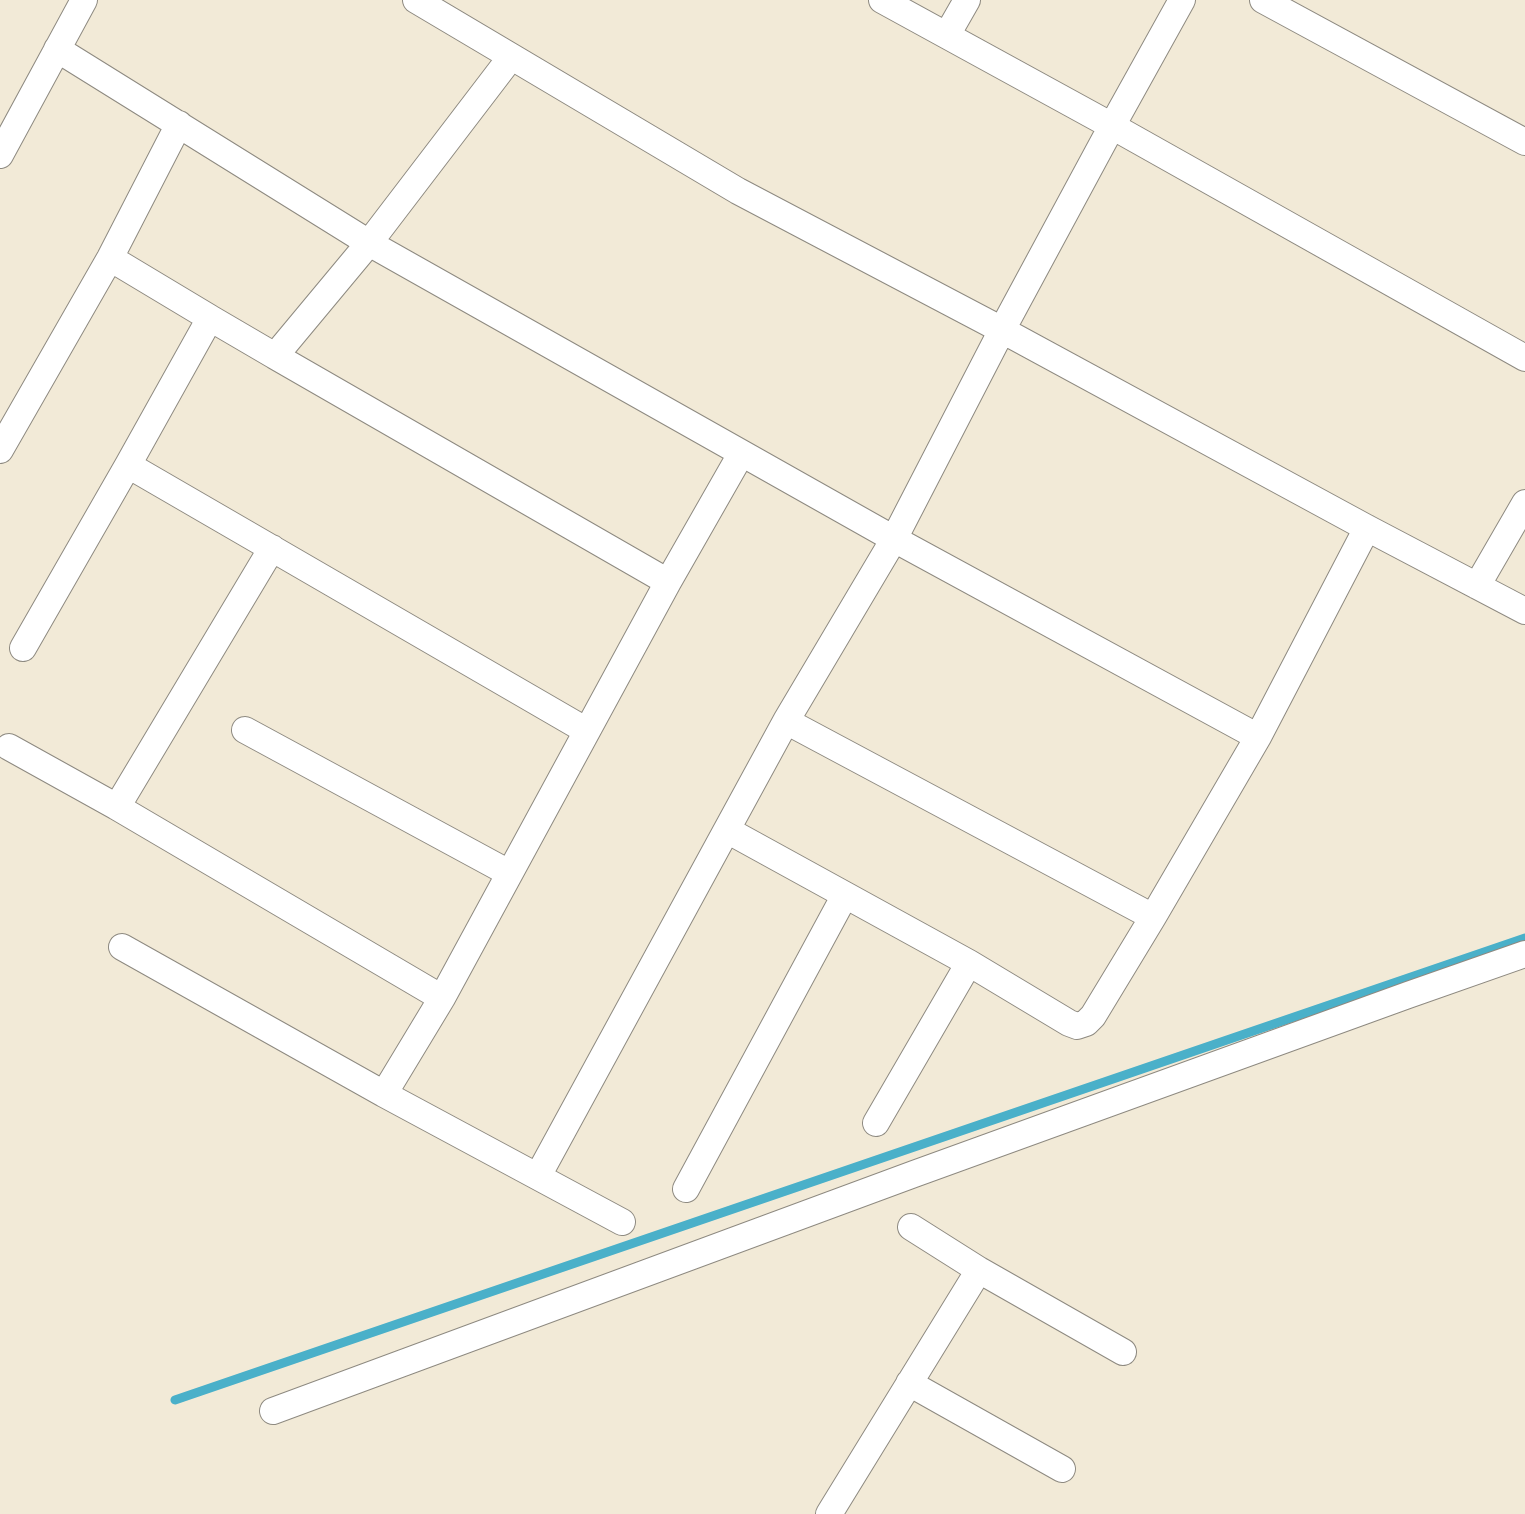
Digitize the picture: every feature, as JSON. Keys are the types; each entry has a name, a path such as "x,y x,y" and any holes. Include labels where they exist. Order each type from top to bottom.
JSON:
{"street":[{"path":"0,155 84,0"},
{"path":"416,0 738,191 1525,611"},
{"path":"882,0 1525,358"},
{"path":"947,35 967,0"},
{"path":"538,1176 786,721 894,539 1002,330 1182,0"},
{"path":"1263,0 1525,142"},
{"path":"57,49 369,243 741,454 1258,737"},
{"path":"275,356 369,243 511,57"},
{"path":"0,450 111,258 179,124"},
{"path":"111,258 275,356 668,582"},
{"path":"23,648 210,318"},
{"path":"384,1094 442,998 668,582 741,454"},
{"path":"128,465 587,731"},
{"path":"1478,586 1525,503"},
{"path":"727,830 969,963 1069,1023 1077,1026 1086,1023 1094,1016 1258,737 1367,528"},
{"path":"117,807 272,548"},
{"path":"786,721 1153,917"},
{"path":"245,730 509,873"},
{"path":"9,747 117,807 442,998"},
{"path":"686,1189 845,895"},
{"path":"122,947 384,1094 622,1222"},
{"path":"273,1411 926,1170 1525,954"},
{"path":"876,1123 969,963"},
{"path":"911,1227 979,1270 1123,1352"},
{"path":"829,1514 979,1270"},
{"path":"909,1383 1062,1469"}],"waterway":[{"path":"175,1400 1525,938"}]}
